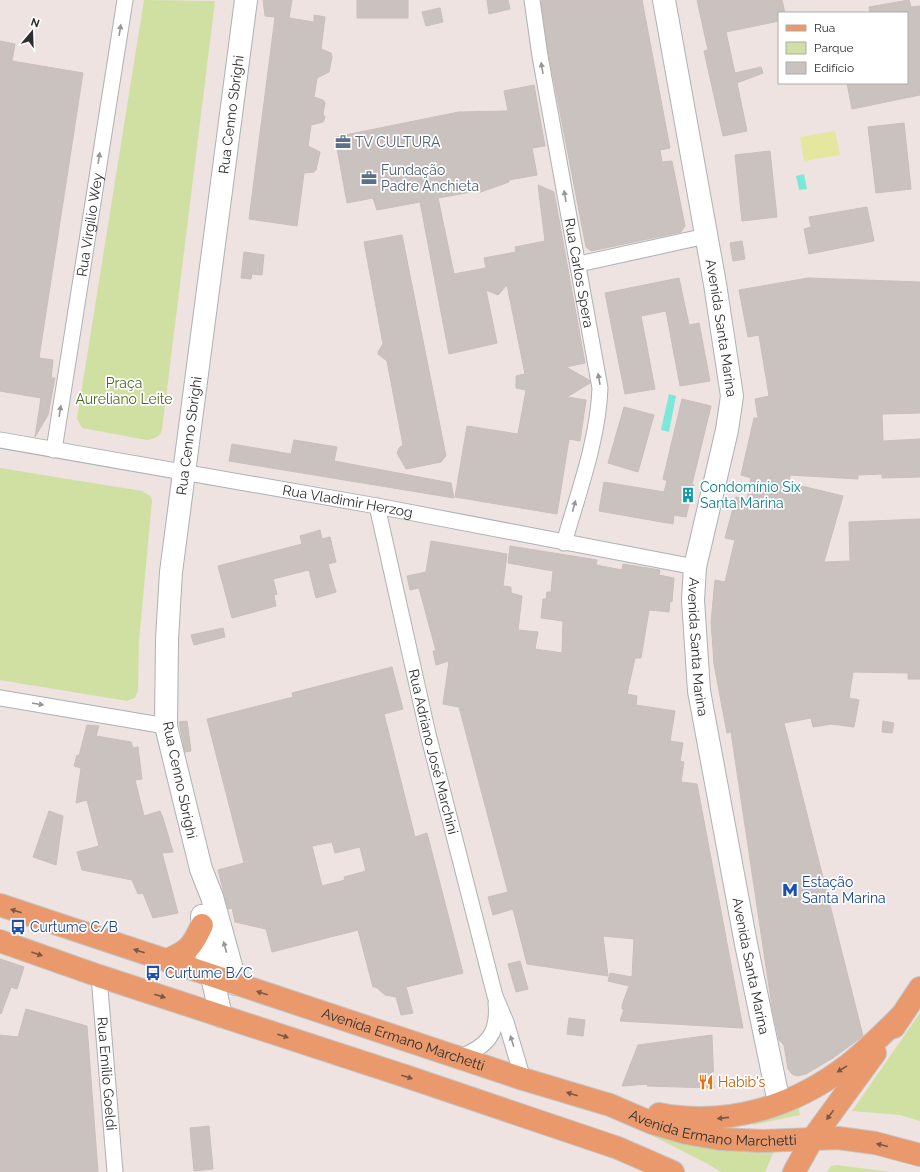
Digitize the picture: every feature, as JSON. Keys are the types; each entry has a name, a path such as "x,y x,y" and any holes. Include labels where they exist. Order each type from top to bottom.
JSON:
{"main road":[{"name":"Avenida Ermano Marchetti","path":"0,905 523,1079 610,1105 669,1128 720,1139 763,1141 838,1138 875,1143 920,1155"},
{"path":"167,960 189,950 202,925"},
{"path":"0,941 99,976 618,1148 673,1172"},
{"path":"794,1172 813,1138 920,988"},
{"path":"610,1105 671,1116 709,1119 744,1115 806,1092 848,1065 902,1015"}],"street":[{"name":"Rua Virgílio Wey","path":"54,450 125,0"},
{"name":"Rua Cenno Sbrighi","path":"236,984 212,897 200,869 166,726 167,639 170,572 185,472 246,0"},
{"name":"Rua Carlos Spera","path":"532,0 542,71 579,264 600,388 600,406 595,432 564,543"},
{"name":"Avenida Santa Marina","path":"664,0 716,284 732,396 727,430 695,567 692,600 699,691 746,944 779,1103"},
{"path":"579,264 706,236"},
{"name":"Rua Vladimir Herzog","path":"0,440 377,506 695,567"},
{"name":"Rua Adriano José Marchini","path":"377,506 428,734 495,996 506,1022 523,1079"},
{"path":"0,698 166,726"},
{"name":"Rua Cenno Sbrighi","path":"200,869 202,925 206,955 221,1016"},
{"name":"Rua Emílio Goeldi","path":"99,976 115,1172"},
{"name":"Rua Adriano José Marchini","path":"460,1057 482,1046 492,1035 497,1018 495,996"}],"green space":[{"name":"Praça Aureliano Leite","path":"144,0 215,1 162,430 156,437 147,440 82,428 77,419"},
{"path":"835,131 840,155 804,161 800,137"},
{"path":"0,468 142,491 150,496 152,500 139,642 138,691 135,698 127,701 0,680"},
{"path":"920,1013 920,1121 900,1115 852,1111"},
{"path":"798,1104 800,1115 753,1125 752,1118"},
{"path":"635,1127 775,1149 765,1172 721,1172"},
{"path":"837,1165 890,1172 827,1172 831,1166"}],"water":[{"path":"804,174 807,189 799,190 796,176"},
{"path":"669,394 676,396 669,432 661,430"}],"building":[{"path":"263,0 292,0 289,18 314,22 314,15 325,17 321,49 331,53 332,57 329,72 317,78 314,97 323,100 325,103 323,114 325,117 323,122 311,125 308,146 320,152 316,170 314,172 304,173 297,226 249,219 275,17 265,16"},
{"path":"357,0 408,0 408,18 357,18"},
{"path":"487,0 508,0 510,9 489,14"},
{"path":"642,0 670,148 660,150 662,162 672,161 685,226 681,232 591,251 586,247 548,50 541,1"},
{"path":"697,0 782,0 785,12 778,12 778,21 726,32 735,73 761,67 763,73 737,83 747,131 723,136 704,51 708,50"},
{"path":"909,0 911,7 920,6 920,95 852,109 847,84 908,84 908,12 870,12 869,7"},
{"path":"440,8 443,22 426,26 422,12"},
{"path":"0,41 15,44 12,61 83,73 39,358 53,360 51,378 55,378 48,415 35,437 41,398 0,391"},
{"path":"534,85 545,146 532,148 537,175 509,180 509,182 478,193 477,191 438,198 454,274 486,268 484,258 516,252 515,247 545,241 538,185 554,192 585,363 566,367 589,380 590,383 567,397 586,400 580,441 569,439 557,514 455,497 467,426 518,434 526,390 516,388 516,376 525,374 507,285 498,295 486,290 497,343 449,354 420,202 377,210 373,198 347,203 335,137 459,112 508,111 504,91"},
{"path":"904,123 911,189 876,193 868,127"},
{"path":"770,151 777,217 742,221 735,155"},
{"path":"867,207 874,241 809,254 804,229 811,227 809,217"},
{"path":"402,235 446,456 441,462 406,469 397,453 399,448 403,445 387,361 378,354 383,344 364,242"},
{"path":"742,241 745,259 733,261 730,243"},
{"path":"244,252 264,255 262,275 252,274 251,279 241,278"},
{"path":"679,278 689,325 699,323 710,381 680,386 666,311 641,316 655,389 625,394 605,293"},
{"path":"808,278 920,282 920,413 882,414 883,441 920,439 920,477 882,478 882,474 858,475 858,479 790,475 789,483 843,496 824,562 850,561 849,522 920,519 920,679 908,679 908,673 853,672 849,698 859,700 854,727 831,724 813,727 811,718 784,723 863,1036 833,1058 806,1074 797,1076 792,1074 788,1069 784,1045 779,1040 772,1007 731,732 727,733 714,664 711,622 715,580 725,582 735,540 725,538 736,497 747,500 751,478 741,475 754,418 758,418 755,399 769,396 759,335 748,337 739,290"},
{"path":"682,399 711,406 692,484 694,485 686,517 674,515 673,524 599,511 604,482 664,492 667,481 663,479"},
{"path":"624,407 654,415 638,472 608,463"},
{"path":"294,440 337,447 334,461 451,483 454,498 229,461 232,444 291,454"},
{"path":"320,530 322,539 330,537 336,562 328,564 336,592 316,598 309,570 273,579 277,594 274,595 276,606 232,618 218,566 302,544 300,536"},
{"path":"431,541 507,554 503,586 511,587 511,593 522,596 518,630 538,632 535,649 562,653 563,621 541,618 543,599 546,599 547,592 551,592 553,571 508,563 510,546 597,560 596,565 622,570 623,564 660,570 659,575 674,578 672,602 670,601 669,612 649,610 641,658 635,658 627,694 637,696 636,705 675,711 670,741 683,743 680,761 684,762 681,782 697,784 743,1028 620,1021 624,1009 622,1009 622,1005 629,986 608,981 610,973 632,977 634,939 603,936 608,976 527,964 513,909 493,915 488,897 508,892 459,707 443,704 449,661 436,665 433,651 436,651 419,588 410,590 407,576 426,572"},
{"path":"223,628 225,637 194,645 191,635"},
{"path":"392,667 403,709 384,714 415,837 427,833 463,973 406,987 413,1013 401,1015 396,997 385,995 376,987 373,987 358,930 272,952 266,929 235,922 232,908 228,909 218,870 244,863 207,719 293,697 292,693","holes":["332,842 335,853 360,847 366,871 344,877 345,880 322,886 312,846"]},
{"path":"187,721 191,751 185,752 179,722"},
{"path":"883,721 894,723 892,733 882,732"},
{"path":"87,725 99,726 96,736 131,742 133,748 138,747 142,779 135,780 144,816 160,811 163,818 173,852 162,853 178,913 153,918 143,893 138,894 132,880 82,870 77,852 99,846 87,800 76,803 81,768 74,766 77,755 79,756"},
{"path":"49,811 63,816 56,865 33,857"},
{"path":"0,959 24,967 17,989 11,987 1,1014 0,1013"},
{"path":"520,961 528,989 516,992 508,964"},
{"path":"26,1009 87,1026 98,1172 0,1172 0,1035 18,1037"},
{"path":"569,1018 585,1020 583,1036 567,1034"},
{"path":"712,1035 714,1088 647,1086 648,1084 622,1086 638,1045"},
{"path":"209,1126 213,1169 194,1171 190,1128"}],"place":[{"name":"TV CULTURA","path":"343,142"},
{"name":"Fundação Padre Anchieta","path":"369,178"},
{"name":"Condomínio Six Santa Marina","path":"688,495"},
{"name":"Estação Santa Marina","path":"790,890"},
{"name":"Curtume C/B","path":"18,927"},
{"name":"Curtume B/C","path":"153,973"},
{"name":"Habib's","path":"706,1082"}]}
